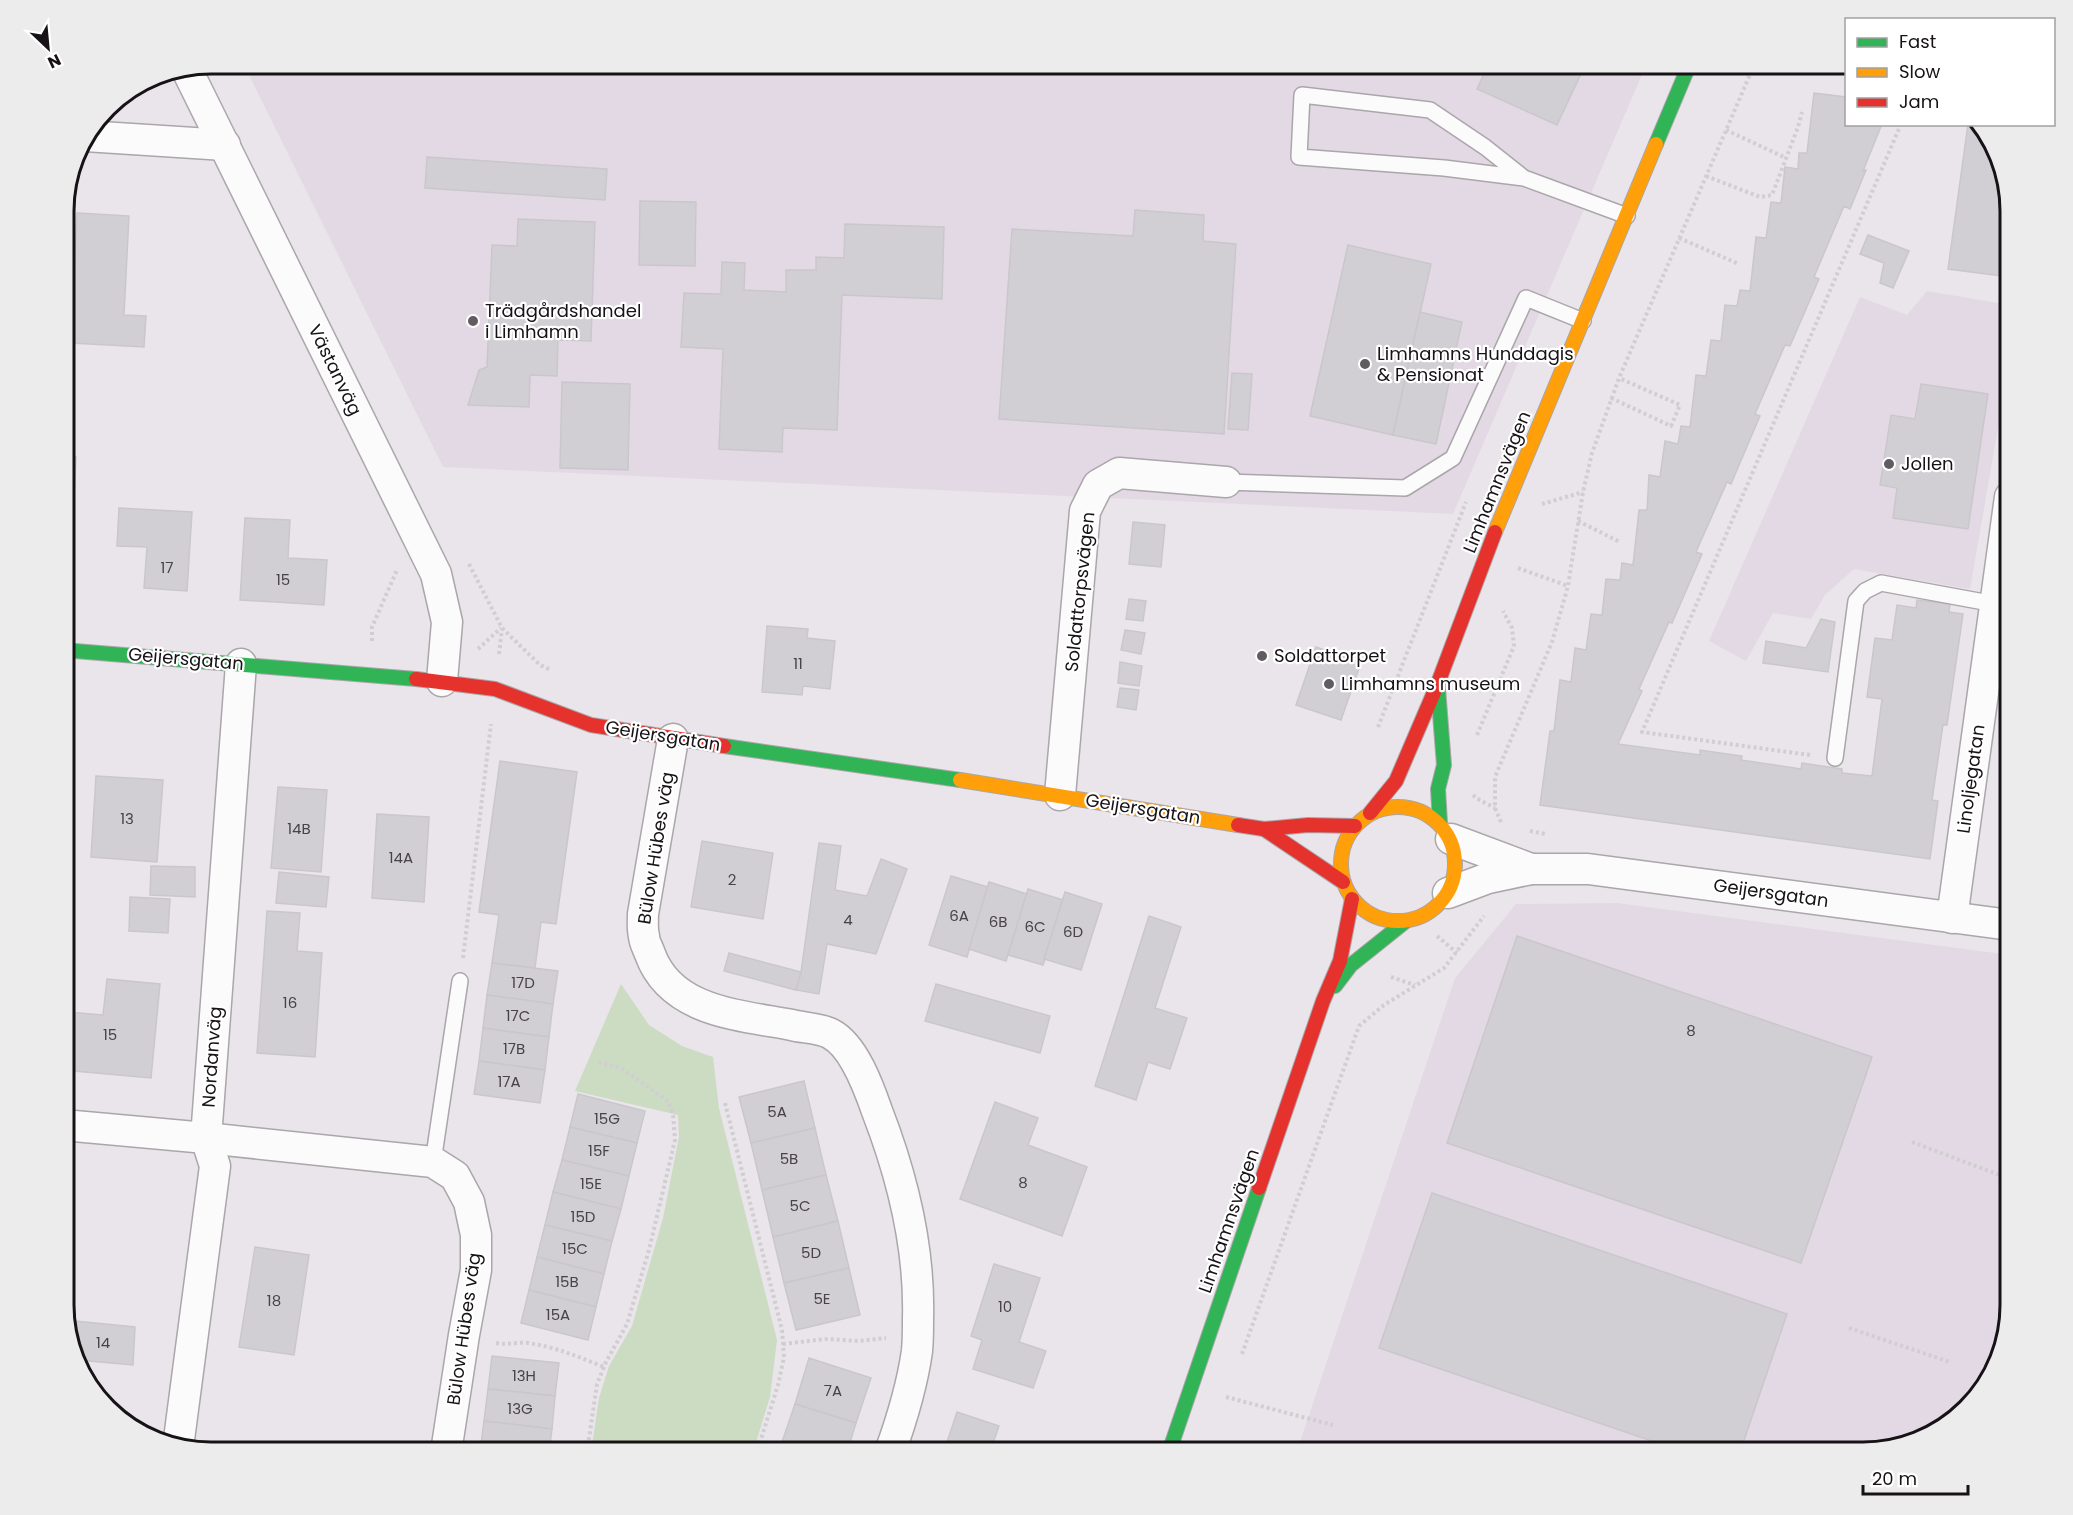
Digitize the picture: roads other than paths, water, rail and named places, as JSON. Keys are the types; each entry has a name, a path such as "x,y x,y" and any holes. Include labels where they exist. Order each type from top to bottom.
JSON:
{"main road":[{"name":"Limhamnsvägen","path":"1370,813 1396,781 1438,684 1501,515 1686,73"},
{"name":"Geijersgatan","path":"74,651 442,681 495,689 591,724 673,739 1060,795 1264,829 1308,825 1355,826"},
{"name":"Limhamnsvägen","path":"1438,684 1444,765 1438,789 1445,831"},
{"path":"1388,807 1407,807 1425,812 1445,831 1456,857 1455,876 1448,893 1437,907 1422,916 1406,921 1391,921 1363,910 1352,899 1344,882 1341,862 1344,843 1355,826 1370,813 1388,807"},
{"name":"Geijersgatan","path":"1264,829 1344,882"},
{"name":"Limhamnsvägen","path":"1172,1442 1323,1001 1340,961 1352,899"},
{"name":"Limhamnsvägen","path":"1323,1001 1351,965 1406,921"}],"street":[{"name":"Västanväg","path":"190,75 436,574 447,622 442,681"},
{"path":"95,137 225,145"},
{"name":"Soldattorpsvägen","path":"1060,795 1085,512 1098,485 1119,473 1226,482"},
{"name":"Linoljegatan","path":"1952,918 2000,572"},
{"name":"Nordanväg","path":"179,1438 215,1166 206,1137 241,664"},
{"name":"Bülow Hübes väg","path":"673,739 643,914 644,937 654,965 669,985 686,999 713,1009 831,1034 847,1048 872,1097 894,1155 905,1195 919,1294 917,1349 906,1405 893,1442"},
{"name":"Geijersgatan","path":"1445,831 1531,869"},
{"name":"Geijersgatan","path":"1448,893 1488,878 1531,869 1588,869 2000,924"},
{"name":"Bülow Hübes väg","path":"74,1126 206,1137 433,1162 456,1176 469,1202 476,1235 476,1270 448,1442"}],"lane":[{"path":"1524,178 1485,147 1430,110 1302,95 1299,157 1444,168 1524,178 1627,216"},
{"path":"1226,482 1405,488 1453,458 1526,298 1583,321"},
{"path":"1835,758 1856,601 1865,591 1881,583 1995,604"},
{"path":"433,1162 460,981"}],"place":[{"name":"Trädgårdshandel i Limhamn","path":"473,321"},
{"name":"Limhamns Hunddagis & Pensionat","path":"1365,364"},
{"name":"Jollen","path":"1889,464"},
{"name":"Soldattorpet","path":"1262,656"},
{"name":"Limhamns museum","path":"1329,684"}]}
